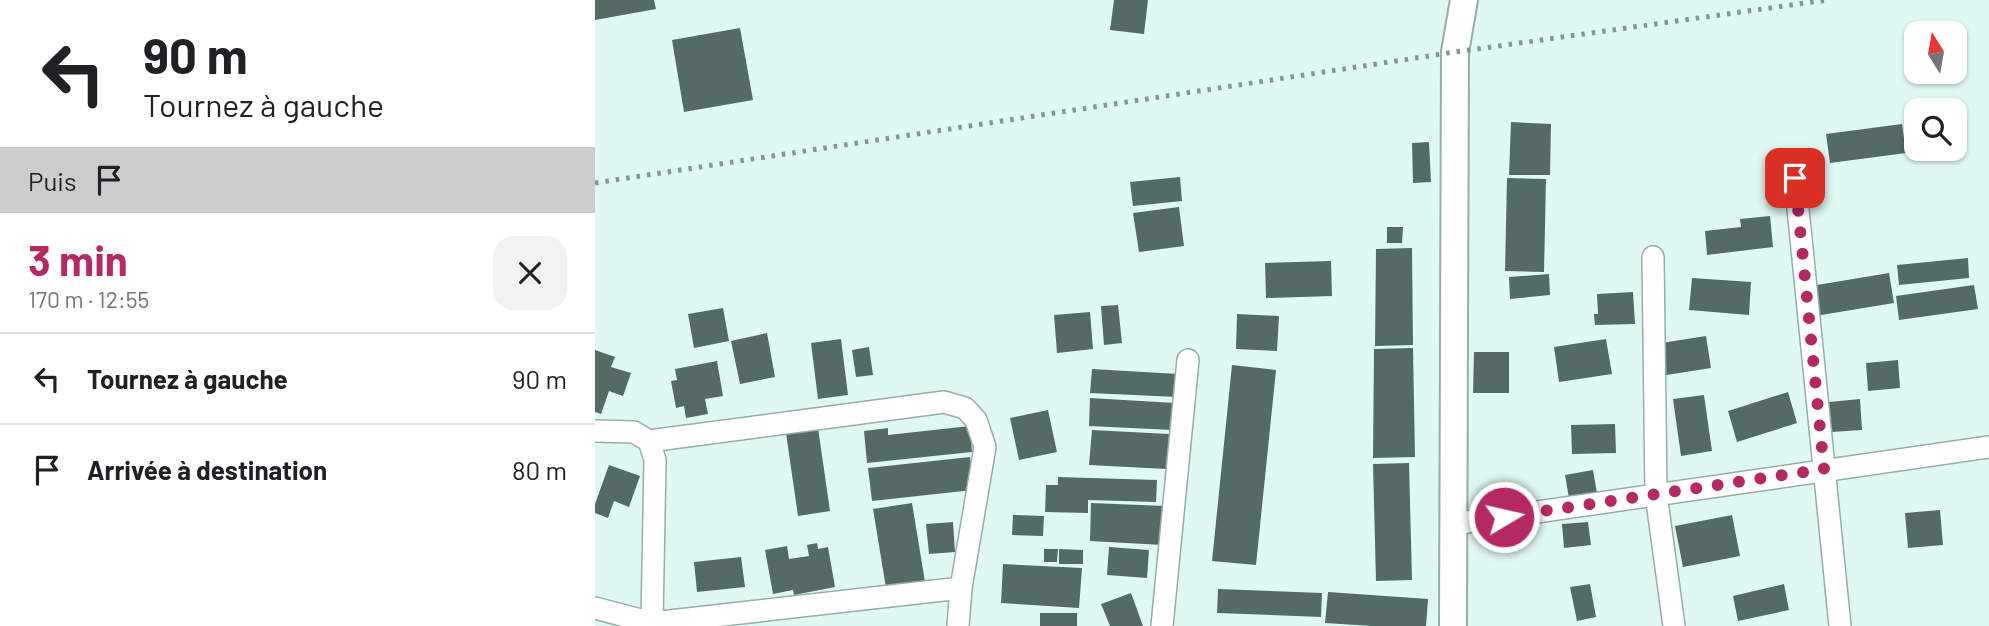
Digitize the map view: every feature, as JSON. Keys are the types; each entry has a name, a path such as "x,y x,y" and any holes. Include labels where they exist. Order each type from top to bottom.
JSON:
{"street":[{"path":"1453,626 1455,52 1464,0"},
{"path":"1795,178 1840,626"},
{"path":"1653,257 1656,494 1674,626"},
{"path":"1162,626 1188,360"},
{"path":"595,431 634,432 649,441 944,402 965,408 976,420 985,447 961,587 958,626"},
{"path":"649,441 655,460 652,624"},
{"path":"1453,524 1989,447"},
{"path":"595,608 652,624 961,587"}],"building":[{"path":"595,0 654,0 656,9 595,20"},
{"path":"1114,0 1148,0 1144,34 1110,30"},
{"path":"740,28 753,100 684,112 672,40"},
{"path":"1511,122 1551,124 1550,175 1509,175"},
{"path":"1902,124 1904,153 1830,163 1826,134"},
{"path":"1429,142 1431,182 1413,183 1412,143"},
{"path":"1180,177 1182,201 1133,206 1130,182"},
{"path":"1507,178 1546,179 1544,272 1505,271"},
{"path":"1179,207 1184,246 1139,252 1133,213"},
{"path":"1770,216 1773,247 1707,255 1705,231 1741,227 1740,219"},
{"path":"1387,227 1403,227 1402,243 1387,243"},
{"path":"1412,248 1413,345 1375,346 1376,249"},
{"path":"1968,258 1969,278 1899,285 1897,265"},
{"path":"1331,261 1332,296 1266,298 1265,263"},
{"path":"1889,273 1894,303 1815,316 1811,286"},
{"path":"1549,274 1550,295 1510,299 1509,277"},
{"path":"1692,278 1751,282 1749,315 1689,310"},
{"path":"1974,285 1978,309 1899,320 1896,296"},
{"path":"1633,292 1635,324 1595,325 1594,314 1598,314 1597,294"},
{"path":"1118,305 1122,343 1104,345 1101,306"},
{"path":"723,308 729,341 694,348 688,314"},
{"path":"1090,312 1093,349 1057,353 1054,315"},
{"path":"1237,314 1279,316 1277,351 1236,349"},
{"path":"767,333 775,377 740,384 731,341"},
{"path":"1706,336 1711,368 1660,376 1655,344"},
{"path":"841,339 848,395 818,399 811,343"},
{"path":"1606,339 1612,374 1559,382 1554,347"},
{"path":"869,347 873,375 856,377 852,350"},
{"path":"1413,348 1415,457 1373,458 1374,349"},
{"path":"595,350 615,357 611,367 631,373 623,396 609,391 601,414 595,412"},
{"path":"1474,352 1509,352 1509,393 1473,393"},
{"path":"1898,360 1900,388 1868,391 1866,363"},
{"path":"717,361 723,396 705,399 708,414 686,418 684,406 676,408 671,381 677,380 675,369"},
{"path":"1232,365 1276,370 1256,565 1212,561"},
{"path":"1092,369 1178,374 1177,397 1090,393"},
{"path":"1788,392 1797,423 1737,442 1728,411"},
{"path":"1704,395 1712,451 1681,456 1673,399"},
{"path":"1090,398 1175,403 1173,430 1089,426"},
{"path":"1860,399 1862,430 1831,432 1829,402"},
{"path":"1048,410 1057,452 1019,460 1010,418"},
{"path":"1615,424 1616,453 1572,454 1571,425"},
{"path":"970,426 972,452 867,463 864,431 888,428 888,435"},
{"path":"818,428 830,511 798,516 786,433"},
{"path":"1092,430 1169,434 1167,469 1089,465"},
{"path":"970,457 973,490 872,501 868,468"},
{"path":"1409,463 1412,580 1376,581 1373,464"},
{"path":"609,465 640,476 629,507 614,501 608,518 595,513 595,504"},
{"path":"1593,470 1598,499 1570,504 1565,475"},
{"path":"1058,477 1157,480 1156,502 1088,500 1088,513 1045,512 1046,485 1058,485"},
{"path":"912,503 926,588 887,594 873,509"},
{"path":"1091,503 1165,506 1163,545 1090,541"},
{"path":"1940,510 1943,545 1908,548 1905,513"},
{"path":"1013,515 1044,516 1043,536 1012,535"},
{"path":"1732,515 1740,556 1683,567 1675,526"},
{"path":"953,522 955,552 929,554 926,524"},
{"path":"1588,522 1591,545 1564,548 1562,524"},
{"path":"817,543 818,549 828,547 835,587 794,595 793,590 773,594 765,550 787,546 789,559 809,556 807,545"},
{"path":"1109,547 1149,550 1147,578 1107,575"},
{"path":"1044,549 1058,549 1057,562 1044,562"},
{"path":"1059,549 1083,550 1083,564 1059,564"},
{"path":"741,557 745,587 697,592 694,562"},
{"path":"1003,564 1082,568 1079,608 1001,603"},
{"path":"1590,584 1596,617 1577,621 1570,587"},
{"path":"1784,584 1789,610 1738,621 1733,596"},
{"path":"1218,589 1322,593 1321,617 1217,613"},
{"path":"1328,592 1428,599 1426,626 1325,623"},
{"path":"1131,593 1143,626 1110,626 1101,604"},
{"path":"1040,613 1077,613 1077,626 1040,626"}],"railway":[{"path":"595,183 1455,52 1827,0"}],"route":[{"path":"1504,517 1824,469 1795,178"}]}
